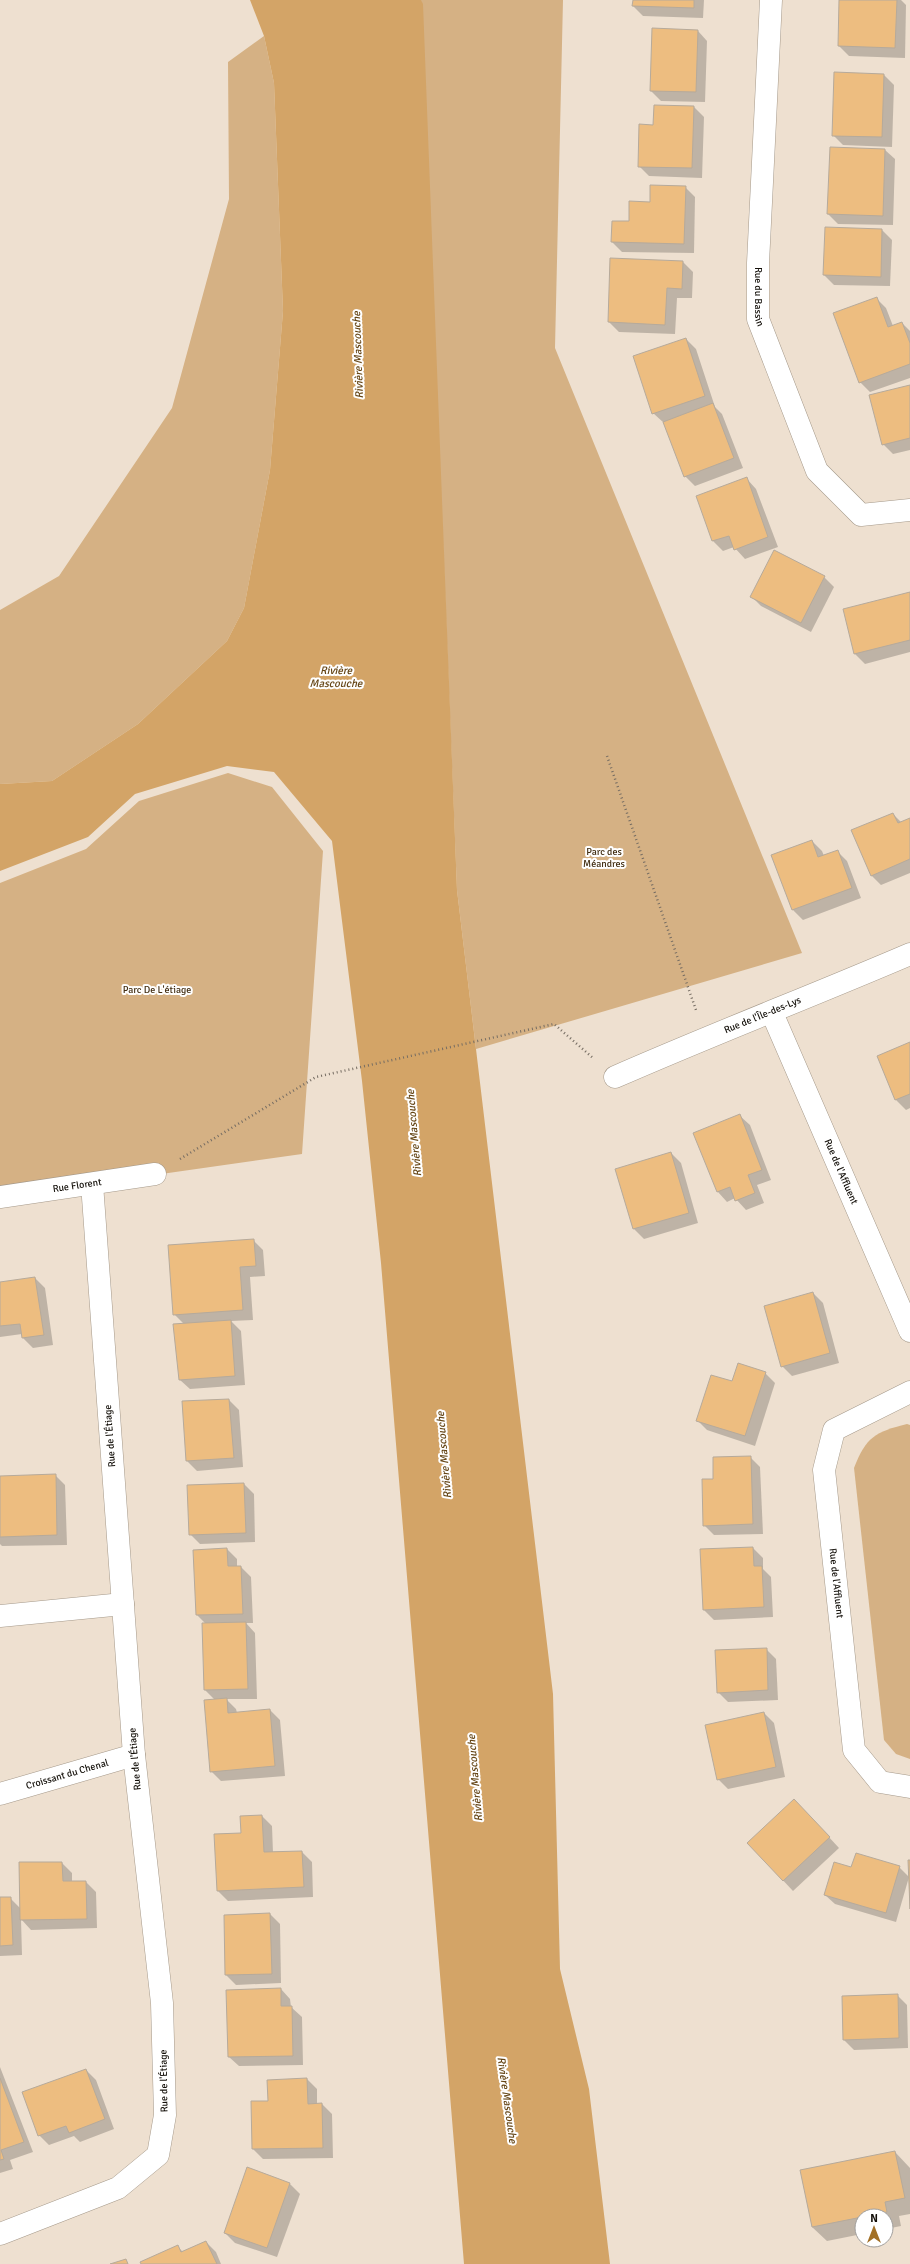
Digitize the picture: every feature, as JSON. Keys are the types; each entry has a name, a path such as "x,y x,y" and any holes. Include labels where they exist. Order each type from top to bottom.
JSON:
{"street":[{"name":"Rue du Bassin","path":"771,0 758,263 758,319 817,471 861,515 910,510"},
{"name":"Rue de l'Île-des-Lys","path":"615,1077 706,1037 772,1013 910,954"},
{"name":"Rue de l'Affluent","path":"772,1013 910,1331"},
{"name":"Rue Florent","path":"0,1197 155,1174"},
{"name":"Rue de l'Étiage","path":"0,2234 118,2188 158,2155 165,2115 162,2004 134,1755 92,1184"},
{"name":"Rue de l'Affluent","path":"910,1392 834,1430 824,1470 854,1750 880,1782 910,1786"},
{"path":"0,1616 122,1604"},
{"name":"Croissant du Chenal","path":"0,1794 134,1755"}],"path":[{"path":"607,756 706,1037"},
{"path":"155,1174 316,1077 554,1024 615,1077"}],"green space":[{"name":"Parc des Méandres","path":"421,0 563,0 555,348 802,953 476,1049 457,890"},
{"path":"264,36 274,83 283,311 270,470 244,608 227,641 138,724 52,781 0,784 0,610 59,576 172,408 229,199 228,62"},
{"name":"Parc De L'étiage","path":"228,773 272,787 323,851 302,1154 0,1197 0,883 86,849 139,801"},
{"path":"907,1424 910,1425 910,1759 896,1754 884,1740 854,1468 863,1449 873,1437 879,1433"}],"water":[{"name":"Rivière Mascouche","path":"250,0 421,0 423,4 457,890 553,1694 560,1969 589,2089 610,2264 464,2264 381,1263 362,1081 332,841 274,772 227,766 135,794 88,837 0,871 0,784 52,781 138,724 227,641 244,608 270,470 283,311 274,83 264,36"}],"building":[{"path":"633,0 694,0 694,8 632,6"},
{"path":"839,0 897,0 895,48 838,46"},
{"path":"652,28 698,30 696,92 650,91"},
{"path":"834,72 884,74 882,137 832,136"},
{"path":"654,105 694,106 692,168 638,167 639,124 653,125"},
{"path":"830,147 885,149 883,216 827,214"},
{"path":"650,185 686,186 684,244 611,242 612,221 629,221 629,201 650,202"},
{"path":"825,227 882,229 881,277 823,275"},
{"path":"610,258 683,261 682,289 667,288 665,325 608,322"},
{"path":"877,297 888,327 902,322 910,343 910,364 859,383 833,313"},
{"path":"686,338 705,396 652,414 633,356"},
{"path":"910,385 910,438 882,445 869,395"},
{"path":"713,403 734,458 684,477 663,422"},
{"path":"747,477 768,537 734,550 729,536 712,541 696,496"},
{"path":"774,550 825,576 801,623 750,597"},
{"path":"910,592 910,640 854,654 843,609"},
{"path":"893,813 898,823 910,818 910,859 871,876 851,830"},
{"path":"812,840 818,857 838,850 852,888 792,910 771,855"},
{"path":"910,1042 910,1094 895,1100 877,1056"},
{"path":"740,1114 762,1170 748,1175 755,1193 735,1201 730,1187 717,1192 693,1133"},
{"path":"671,1152 689,1213 633,1229 615,1169"},
{"path":"254,1239 256,1266 240,1267 243,1310 173,1315 168,1245"},
{"path":"35,1277 44,1335 22,1338 20,1324 0,1326 0,1282"},
{"path":"813,1292 830,1353 781,1367 764,1306"},
{"path":"231,1320 235,1376 179,1380 173,1324"},
{"path":"738,1363 766,1372 745,1436 696,1421 711,1375 732,1381"},
{"path":"229,1399 234,1458 186,1461 182,1401"},
{"path":"751,1456 753,1524 703,1526 702,1479 713,1479 713,1457"},
{"path":"56,1474 57,1535 0,1537 0,1476"},
{"path":"244,1483 246,1533 189,1535 187,1485"},
{"path":"753,1547 754,1566 762,1566 764,1607 703,1610 700,1549"},
{"path":"227,1548 228,1566 241,1566 243,1614 196,1615 193,1550"},
{"path":"246,1622 248,1689 204,1690 202,1623"},
{"path":"767,1648 768,1690 717,1693 715,1650"},
{"path":"227,1698 228,1713 270,1709 275,1766 210,1772 204,1700"},
{"path":"764,1712 776,1767 717,1780 705,1725"},
{"path":"794,1799 830,1837 783,1881 747,1843"},
{"path":"262,1815 264,1852 302,1851 304,1887 217,1891 214,1834 241,1833 240,1816"},
{"path":"856,1853 900,1866 886,1913 824,1895 834,1862 851,1867"},
{"path":"908,1860 910,1860 910,1909"},
{"path":"19,1862 62,1862 63,1881 86,1881 87,1919 20,1920"},
{"path":"0,1897 11,1897 13,1945 0,1946"},
{"path":"270,1913 272,1974 225,1975 224,1915"},
{"path":"281,1988 281,2006 292,2006 293,2056 228,2057 226,1990"},
{"path":"898,1994 899,2038 843,2040 842,1996"},
{"path":"86,2069 105,2119 69,2133 66,2126 38,2136 22,2092"},
{"path":"0,2078 24,2142 1,2150 4,2159 0,2160"},
{"path":"307,2078 308,2104 322,2103 323,2148 252,2149 251,2101 268,2101 267,2080"},
{"path":"895,2151 905,2198 885,2202 886,2208 854,2208 854,2219 812,2227 800,2170"},
{"path":"247,2167 290,2183 267,2248 224,2233"},
{"path":"206,2241 217,2264 141,2264 140,2262 178,2245 181,2252"},
{"path":"126,2259 128,2264 110,2264"}]}
